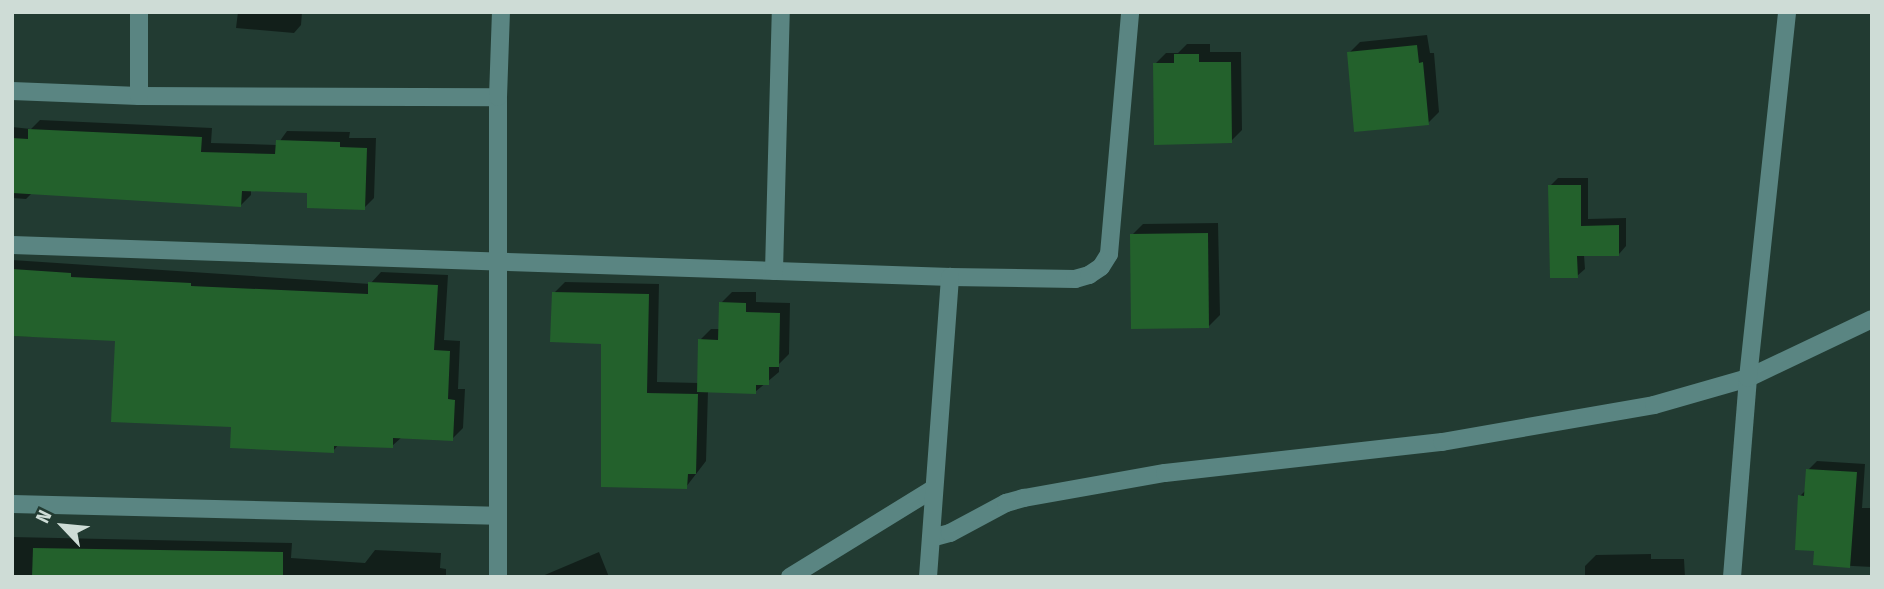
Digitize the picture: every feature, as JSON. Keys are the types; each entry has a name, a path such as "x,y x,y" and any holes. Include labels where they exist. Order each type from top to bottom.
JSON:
{"street":[{"path":"139,12 139,96"},
{"path":"498,577 498,97 501,12"},
{"path":"774,271 781,12"},
{"path":"12,244 950,277 1075,279 1089,275 1101,267 1109,254 1130,12"},
{"path":"1732,577 1748,378 1787,12"},
{"path":"12,91 139,96 498,97"},
{"path":"928,577 950,277"},
{"path":"932,538 950,533 1006,503 1024,498 1164,473 1442,442 1654,405 1748,378 1872,319"},
{"path":"790,577 933,489"},
{"path":"12,504 496,516"}],"building":[{"path":"1417,45 1419,63 1423,62 1429,125 1354,132 1347,52"},
{"path":"1174,54 1199,54 1199,62 1231,62 1232,143 1154,145 1153,63 1174,63"},
{"path":"28,129 202,137 201,152 275,154 276,140 340,142 340,147 367,148 365,210 307,208 307,193 242,191 241,207 12,193 12,138 28,139"},
{"path":"1548,185 1581,185 1581,226 1619,225 1619,256 1577,256 1578,278 1550,278"},
{"path":"1208,233 1209,328 1131,329 1130,234"},
{"path":"12,269 71,273 71,277 191,283 191,286 368,294 368,282 438,285 434,350 450,351 448,399 455,400 453,441 393,438 393,448 334,446 334,453 230,448 231,427 111,422 115,341 12,336"},
{"path":"552,292 649,294 647,393 698,394 696,474 688,474 687,489 601,487 601,344 550,342"},
{"path":"719,302 746,303 746,312 780,313 779,367 769,367 769,385 756,385 756,394 697,392 698,339 718,340"},
{"path":"1806,469 1857,472 1850,568 1813,565 1814,551 1795,550 1798,495 1804,496"},
{"path":"33,548 283,552 283,577 32,577"}]}
